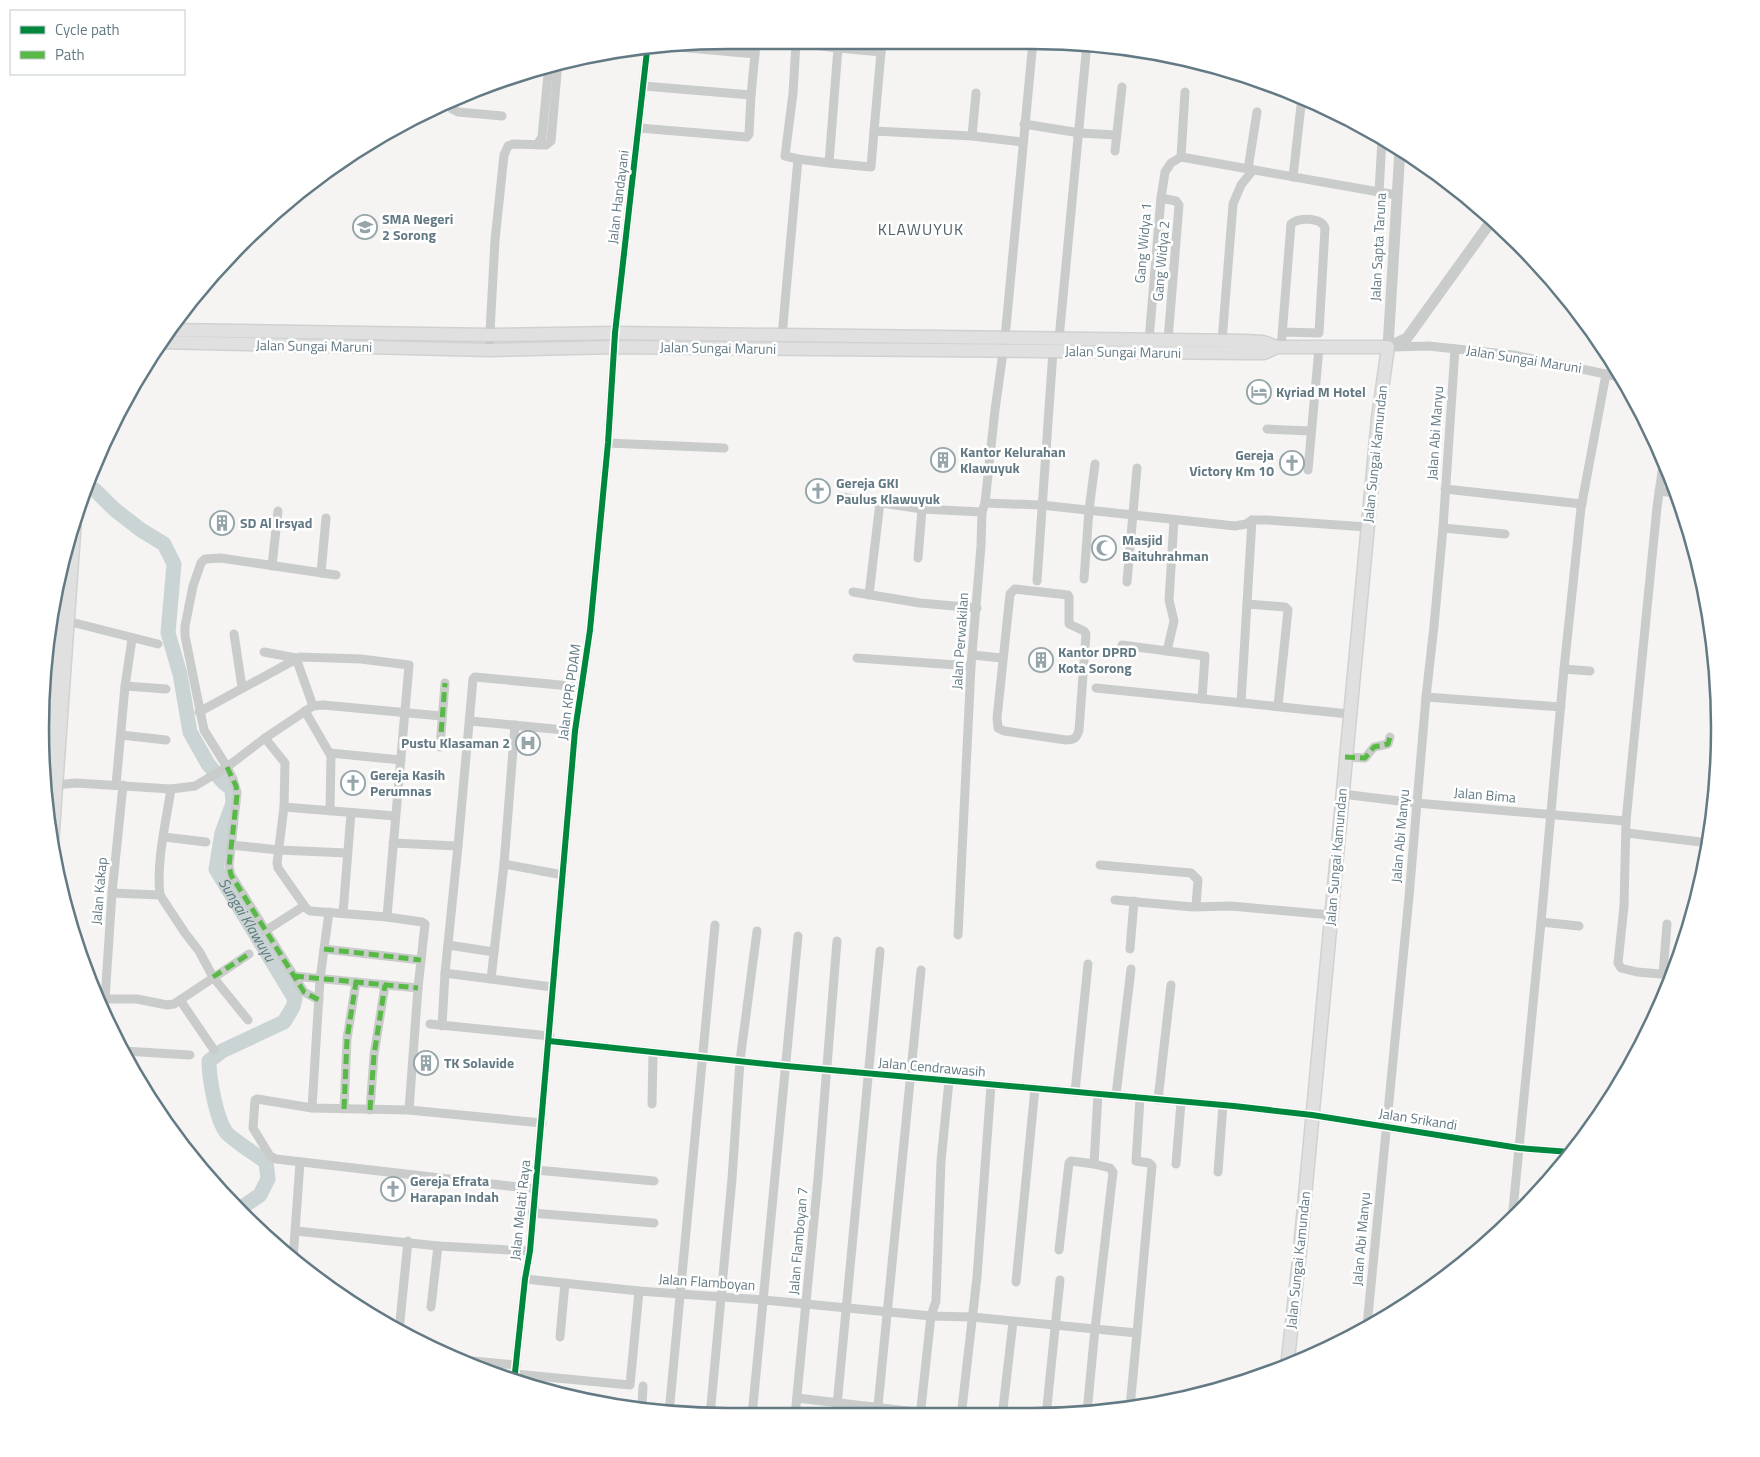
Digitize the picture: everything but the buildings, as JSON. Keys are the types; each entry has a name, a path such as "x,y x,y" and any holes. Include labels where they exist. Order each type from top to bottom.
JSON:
{"highway":[{"path":"50,764 61,617 66,580"},
{"path":"57,630 61,617"}],"main road":[{"name":"Jalan Sungai Maruni","path":"178,330 490,335 615,333 782,336 1004,344 1053,351 1264,353 1279,348 1388,347"},
{"name":"Jalan Sungai Maruni","path":"169,342 489,350 615,347 1004,344 1059,339 1264,342 1279,348"},
{"name":"Jalan Sungai Kamundan","path":"1288,1358 1299,1260 1367,527 1378,418 1388,347"}],"street":[{"path":"639,128 747,137 749,134 755,49"},
{"path":"796,49 793,93 785,154 787,157 798,159 871,167 881,49"},
{"path":"829,163 838,49"},
{"path":"865,49 881,52"},
{"name":"Jalan Perwakilan","path":"958,935 972,655 977,608 982,512 985,503 1004,344 1032,49"},
{"path":"706,50 755,54"},
{"path":"1059,339 1086,51"},
{"name":"Jalan Handayani","path":"615,347 615,333 647,54"},
{"path":"489,350 504,155 508,146 513,144 549,144 557,71"},
{"path":"537,145 542,137 548,73"},
{"path":"644,86 751,95"},
{"path":"1115,151 1122,87"},
{"path":"1184,92 1182,157 1396,195"},
{"path":"972,136 976,93"},
{"path":"1292,177 1301,104"},
{"path":"451,108 458,112 502,116"},
{"path":"1222,341 1233,204 1250,169 1257,112"},
{"path":"1024,124 1080,133 1116,135"},
{"path":"874,131 972,136 1023,142"},
{"path":"1379,192 1382,146"},
{"name":"Gang Widya 1","path":"1149,340 1161,198 1167,169 1174,161 1182,157"},
{"name":"Jalan Sapta Taruna","path":"1388,347 1399,157"},
{"path":"782,336 798,159"},
{"name":"Gang Widya 2","path":"1161,198 1179,203 1168,340"},
{"path":"1279,348 1283,332 1291,224 1297,220 1319,221 1325,228 1318,333 1283,332"},
{"path":"1388,347 1401,342 1412,332 1488,225"},
{"path":"1156,246 1175,248"},
{"name":"Jalan KPR PDAM","path":"549,1038 575,731 580,687 590,630 615,347"},
{"name":"Jalan Sungai Maruni","path":"1388,347 1455,348 1531,358 1612,375"},
{"path":"1308,470 1319,348"},
{"name":"Jalan Abi Manyu","path":"1368,1319 1443,528 1455,348"},
{"path":"1037,581 1053,351"},
{"path":"1513,1208 1564,669 1582,504 1606,374"},
{"path":"1267,428 1311,431"},
{"path":"608,442 724,448"},
{"path":"1084,579 1089,510 1095,464"},
{"path":"1128,582 1137,468"},
{"path":"1662,473 1626,821 1624,906 1618,963 1621,968 1628,970 1665,975"},
{"path":"1445,489 1582,504"},
{"path":"1659,492 1669,493"},
{"path":"841,498 922,509 982,512"},
{"path":"869,595 880,502"},
{"path":"985,503 1041,505 1235,526 1246,524 1252,520 1268,520 1367,527"},
{"path":"918,558 922,509"},
{"path":"272,566 278,511"},
{"path":"320,573 326,518"},
{"path":"1166,651 1174,621 1169,600 1174,520"},
{"path":"1241,703 1252,520"},
{"path":"1443,528 1505,534"},
{"path":"319,1000 304,992 231,875 229,866 237,792 233,779 206,735 199,712 184,633 190,595 202,563 206,559 214,558 336,575"},
{"path":"1018,589 1065,593 1068,595 1069,624 1084,630 1086,635 1079,730 1076,738 1066,740 1004,731 998,728 1002,658 1011,592 1018,589"},
{"path":"853,592 920,603 977,608"},
{"path":"1247,604 1285,607 1288,610 1278,706"},
{"path":"61,617 132,639 158,644"},
{"path":"234,634 242,687"},
{"name":"Jalan Kakap","path":"100,989 112,893 121,735 125,686 132,639"},
{"path":"1122,646 1206,657 1202,699"},
{"path":"264,652 296,658"},
{"path":"972,655 1002,658"},
{"path":"199,712 296,658 304,656 409,664 387,917"},
{"path":"296,658 309,708 330,753 330,811"},
{"path":"857,658 972,666"},
{"path":"1564,669 1590,671"},
{"path":"442,1026 445,973 474,679 478,676 580,687"},
{"path":"440,747 445,683"},
{"path":"125,686 166,689"},
{"path":"1096,688 1349,714"},
{"path":"1426,697 1561,708"},
{"path":"52,787 76,783 171,789 201,784 309,708 405,712 441,716"},
{"path":"470,720 575,731"},
{"path":"491,978 504,864 515,725"},
{"path":"121,735 166,740"},
{"path":"1345,757 1365,758 1372,749 1388,744 1390,737"},
{"path":"265,738 285,763 284,807 277,863 280,873 304,906 310,911 387,917 425,923 409,1110"},
{"path":"330,753 401,760"},
{"path":"171,789 159,884 160,895 199,951 214,977 248,1020"},
{"name":"Jalan Bima","path":"1342,794 1416,803 1626,821"},
{"path":"284,807 395,816"},
{"path":"343,913 351,813"},
{"path":"1627,833 1701,842"},
{"path":"164,837 206,842"},
{"path":"393,843 458,846"},
{"path":"231,845 279,850 347,853"},
{"path":"504,864 562,875"},
{"path":"1100,865 1191,873 1198,880 1196,906"},
{"path":"112,893 160,895"},
{"path":"1115,900 1185,906 1231,906 1331,915"},
{"path":"1130,948 1134,901"},
{"path":"265,931 304,906"},
{"path":"312,1108 320,979 329,912"},
{"path":"1541,922 1579,926"},
{"path":"1667,924 1668,967"},
{"path":"670,1405 715,926"},
{"path":"711,1408 722,1297 740,1061 756,930"},
{"path":"753,1408 798,936"},
{"name":"Jalan Flamboyan 7","path":"796,1408 837,941"},
{"path":"448,945 494,952"},
{"path":"324,949 421,960"},
{"path":"837,1408 880,951"},
{"path":"105,999 138,1000 167,1005 180,1000 249,954"},
{"path":"1075,1092 1088,964"},
{"path":"1116,1095 1131,969"},
{"path":"878,1408 909,1077 921,970"},
{"path":"445,973 552,987"},
{"path":"294,976 418,988"},
{"path":"344,1109 347,1039 356,982"},
{"path":"370,1110 374,1055 385,985"},
{"path":"1158,1100 1171,985"},
{"path":"180,1000 214,1050"},
{"name":"Jalan Cendrawasih","path":"430,1024 653,1053 1116,1095 1140,1099 1223,1105 1312,1115"},
{"name":"Jalan Melati Raya","path":"515,1374 525,1279 530,1251 549,1038"},
{"path":"131,1051 190,1055"},
{"path":"652,1104 653,1053"},
{"path":"921,1408 931,1316 936,1291 941,1161 949,1081"},
{"path":"961,1408 972,1317 991,1085"},
{"path":"1016,1282 1035,1088"},
{"path":"1094,1164 1098,1094"},
{"path":"535,1189 276,1159 270,1156 253,1128 255,1101 257,1099 312,1108 409,1110 542,1123"},
{"path":"1131,1400 1152,1166 1136,1161 1140,1099"},
{"path":"1176,1164 1181,1102"},
{"path":"1218,1172 1223,1105"},
{"name":"Jalan Srikandi","path":"1312,1115 1519,1148 1563,1151"},
{"path":"1059,1250 1069,1163 1071,1161 1110,1168 1113,1172 1088,1406"},
{"path":"294,1251 300,1162"},
{"path":"536,1170 654,1181"},
{"path":"532,1213 654,1224"},
{"path":"296,1231 438,1246 530,1251"},
{"path":"400,1323 408,1242"},
{"path":"431,1307 438,1246"},
{"name":"Jalan Flamboyan","path":"525,1279 846,1309 931,1316 972,1317 1137,1333"},
{"path":"1047,1408 1060,1280"},
{"path":"560,1338 565,1282"},
{"path":"517,1374 630,1385 639,1290"},
{"path":"1003,1408 1013,1322"},
{"path":"642,1402 643,1386"},
{"path":"797,1398 837,1402 862,1408"}],"waterway":[{"name":"Sungai Klawuyu","path":"92,489 141,530 164,544 174,564 168,633 180,674 190,732 208,764 223,782 232,789 233,803 222,833 216,869 295,999 293,1007 284,1022 222,1051 209,1061 214,1098 222,1126 233,1138 266,1162 268,1179 260,1195 245,1206"}],"marked path":[{"path":"440,747 445,683"},
{"path":"1345,757 1365,758 1374,747 1388,744 1390,737"},
{"path":"227,767 236,786 237,795 229,866 231,875 304,992 319,1000"},
{"path":"324,949 421,960"},
{"path":"213,977 249,954"},
{"path":"294,976 418,988"},
{"path":"344,1109 347,1039 356,982"},
{"path":"370,1110 374,1055 385,985"}],"cycle path":[{"path":"515,1373 525,1279 530,1251 575,731 590,630 608,443 615,333 647,54"},
{"path":"549,1041 786,1066 1234,1106 1312,1115 1519,1148 1563,1151"}],"place":[{"name":"SMA Negeri 2 Sorong","path":"365,227"},
{"name":"Kyriad M Hotel","path":"1259,392"},
{"name":"Kantor Kelurahan Klawuyuk","path":"943,460"},
{"name":"Gereja Victory Km 10","path":"1292,463"},
{"name":"Gereja GKI Paulus Klawuyuk","path":"818,491"},
{"name":"SD Al Irsyad","path":"222,523"},
{"name":"Masjid Baituhrahman","path":"1104,548"},
{"name":"Kantor DPRD Kota Sorong","path":"1041,660"},
{"name":"Pustu Klasaman 2","path":"528,743"},
{"name":"Gereja Kasih Perumnas","path":"353,783"},
{"name":"TK Solavide","path":"426,1063"},
{"name":"Gereja Efrata Harapan Indah","path":"393,1189"}],"district":[{"name":"KLAWUYUK","path":"921,229"}]}
